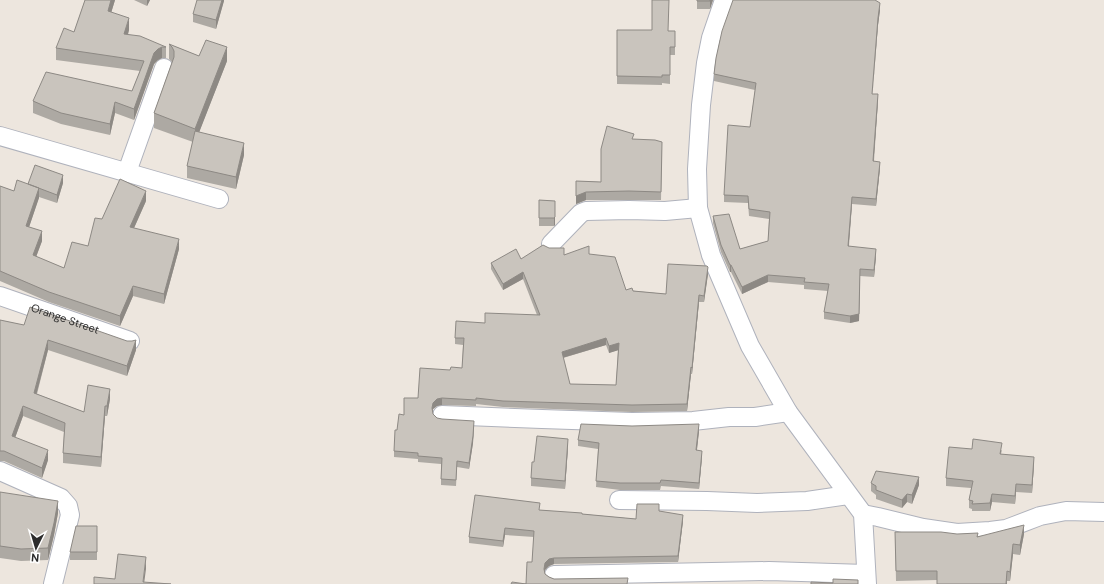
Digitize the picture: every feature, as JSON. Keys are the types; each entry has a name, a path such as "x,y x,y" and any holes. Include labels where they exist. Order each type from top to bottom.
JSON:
{"street":[{"path":"554,575 769,571 867,579 862,514 788,412 750,346 711,256 698,208 697,169 700,105 711,38 724,0"},
{"path":"127,172 164,68"},
{"path":"0,136 220,198"},
{"path":"552,244 581,213 586,211 665,211 698,208"},
{"name":"Orange Street","path":"0,296 130,342"},
{"path":"442,415 640,422 693,421 729,417 755,417 788,412"},
{"path":"0,471 61,498 68,506 70,515 53,584"},
{"path":"619,500 693,500 757,503 807,500 848,495"},
{"path":"862,514 923,528 956,533 1006,529 1040,516 1066,511 1104,512"}],"building":[{"path":"85,0 111,0 108,11 129,18 124,34 140,36 166,47 158,49 154,53 134,109 115,102 110,124 61,113 33,101 46,72 132,91 144,61 56,48 64,28 74,32"},
{"path":"197,0 222,0 216,20 193,14"},
{"path":"652,0 669,0 668,31 675,31 675,47 670,47 670,75 662,75 662,77 617,76 617,30 652,30"},
{"path":"710,0 710,1 697,1"},
{"path":"733,0 875,0 880,3 872,94 878,94 873,161 880,162 876,199 852,197 848,246 876,249 874,270 860,269 859,314 850,316 824,312 829,284 804,282 805,278 768,275 742,287 721,245 713,216 729,214 740,249 768,241 770,212 749,209 748,196 724,195 728,125 750,127 756,83 714,74 722,31"},
{"path":"206,40 227,47 195,129 154,113 174,57 174,51 169,44 199,56"},
{"path":"607,126 634,134 632,139 655,140 662,142 661,192 586,192 576,196 576,181 601,182 601,149"},
{"path":"195,131 244,143 236,177 187,166"},
{"path":"35,165 63,175 57,195 28,184"},
{"path":"120,179 146,191 130,227 179,239 164,294 133,286 120,316 49,292 0,271 0,186 14,191 17,180 39,188 26,226 42,231 33,255 64,268 72,242 88,246 95,218 102,219"},
{"path":"539,200 555,201 554,218 539,218"},
{"path":"543,245 549,248 564,248 564,255 589,246 589,254 615,257 626,290 632,288 633,291 666,294 668,264 707,266 704,296 699,295 687,404 632,405 503,401 476,398 476,400 437,399 433,403 432,408 433,414 437,418 474,421 469,463 457,461 456,480 441,479 442,458 418,456 418,453 394,451 395,430 397,430 399,414 404,415 404,398 418,398 420,368 450,370 451,367 462,368 464,338 455,338 456,321 485,323 485,313 540,315 523,272 503,284 491,263 516,249 521,259","holes":["606,338 609,346 619,343 616,385 570,384 562,352"]},
{"path":"30,307 127,341 136,340 127,366 48,340 34,393 84,412 88,385 110,389 107,406 105,406 101,457 63,453 65,423 23,406 12,436 48,450 42,468 4,451 0,451 0,320 24,325"},
{"path":"581,424 632,426 699,424 696,450 702,451 699,483 661,480 660,483 620,483 596,481 599,443 578,440"},
{"path":"537,436 568,439 565,481 531,478 532,462 534,462"},
{"path":"973,439 1002,443 1000,454 1034,457 1032,485 1016,484 1015,496 992,494 990,503 972,504 973,501 969,500 973,481 946,478 949,447 972,449"},
{"path":"876,471 919,477 912,495 907,494 902,500 876,490 876,486 871,483"},
{"path":"0,492 58,501 48,548 21,549 0,546"},
{"path":"475,495 540,503 539,510 636,519 637,504 659,504 659,511 683,515 678,556 554,558 549,559 545,563 544,569 545,574 554,579 628,578 627,584 526,584 527,562 532,562 534,531 505,528 503,541 469,537"},
{"path":"1024,525 1020,545 1013,544 1010,572 1007,571 1006,584 937,584 937,571 896,571 895,532 941,532 957,534 978,533 977,537"},
{"path":"76,526 97,526 97,552 70,552"},
{"path":"118,554 146,557 143,582 171,584 94,584 94,577 115,579"},
{"path":"833,579 858,580 858,584 811,584 811,582 833,583"},
{"path":"512,582 526,584 511,584"}]}
